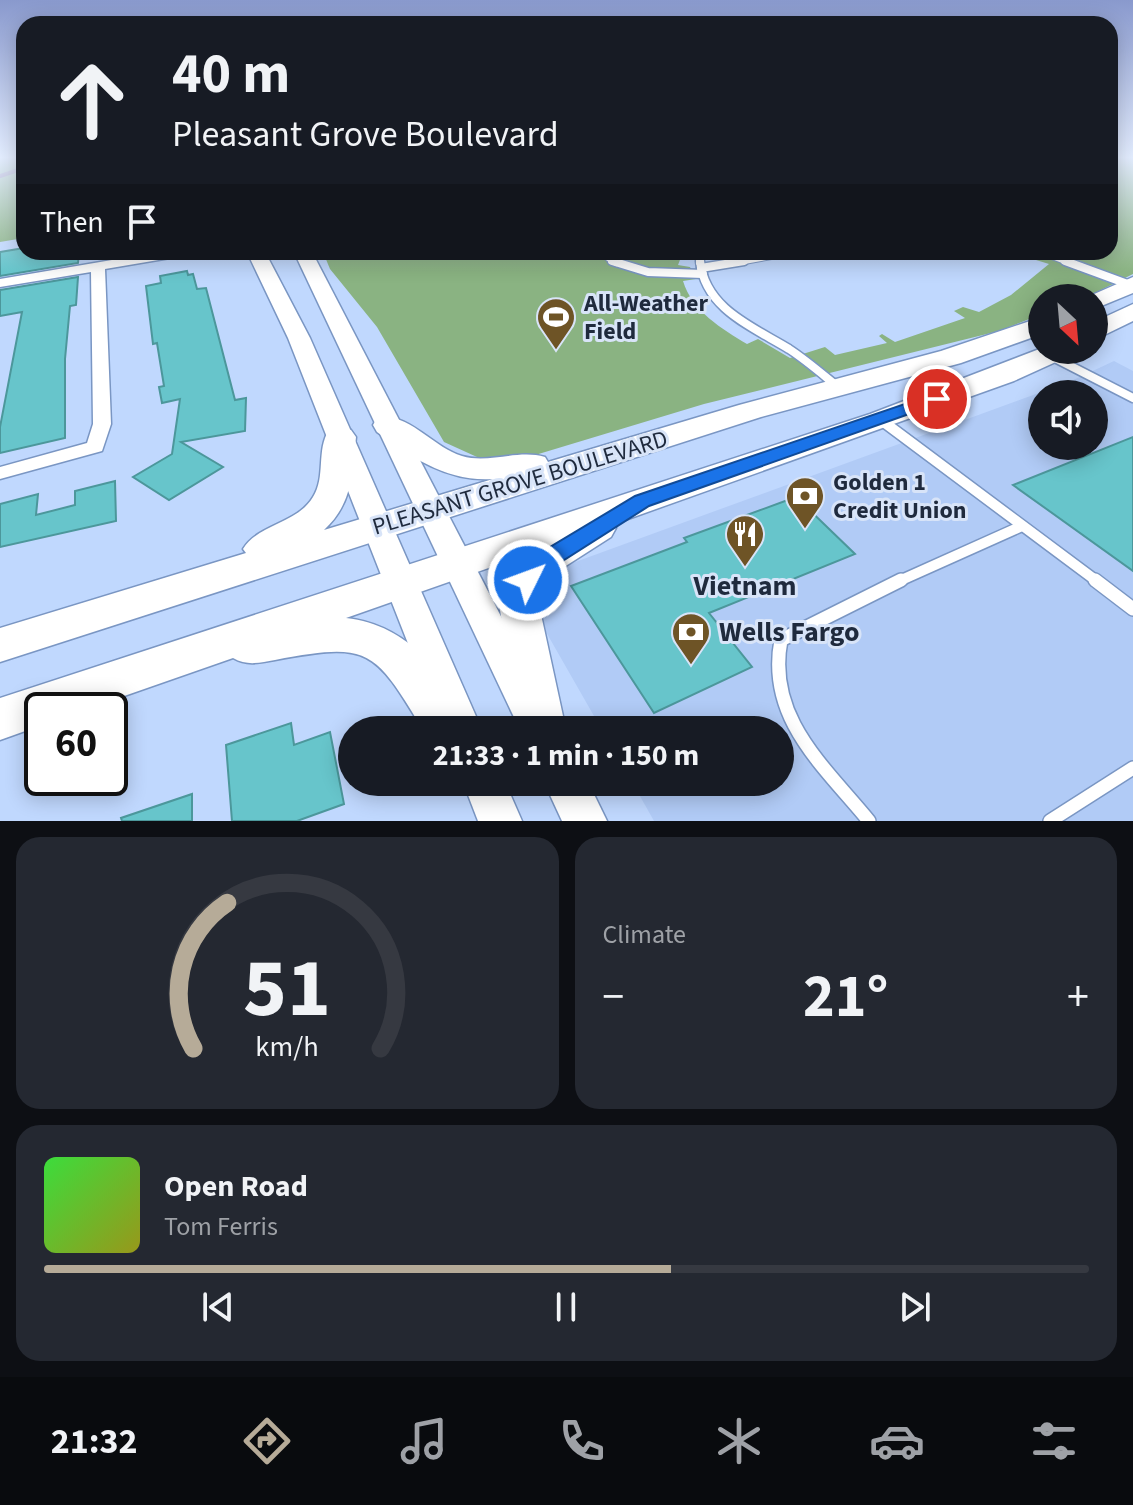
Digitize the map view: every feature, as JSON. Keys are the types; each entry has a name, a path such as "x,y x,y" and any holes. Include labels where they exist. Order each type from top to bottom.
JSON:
{"main road":[{"path":"260,260 299,338 456,716"},
{"path":"307,260 534,716"},
{"path":"1108,296 1132,285"},
{"path":"1108,324 1133,311"},
{"name":"PLEASANT GROVE BOULEVARD","path":"0,645 626,450 992,344 1028,330"},
{"path":"881,420 871,408 884,391 953,367 992,344"},
{"path":"0,719 881,420 1028,363"},
{"path":"388,425 439,461 465,470 484,471 626,450"},
{"path":"162,596 284,538 313,519 334,491 340,437"},
{"path":"539,716 520,610 528,580 539,565 642,501"},
{"path":"191,654 328,635 349,634 373,639 398,656 439,716"},
{"path":"490,796 500,821"},
{"path":"572,796 585,821"}],"street":[{"path":"0,283 137,260"},
{"path":"0,473 95,447 102,424 98,267"}],"lane":[{"path":"609,260 639,271 702,271 755,260"},
{"path":"700,260 711,294 737,321 787,348 838,387"},
{"path":"1064,260 1132,285"},
{"path":"1073,364 1133,398"},
{"path":"881,420 1133,609"},
{"path":"869,821 788,720 774,660 781,640 906,578 1022,526"},
{"path":"1050,821 1133,768"}],"shaded area":[{"path":"1114,361 1133,371 1133,821 654,821 640,796 794,796 794,716 594,716 546,632 540,600 545,585 567,565 1028,397 1028,460 1108,460 1108,380 1073,380"}],"green space":[{"path":"0,195 16,195 16,239 0,242"},
{"name":"All-Weather Field","path":"1118,195 1133,195 1133,274 1108,286 1108,284 1028,284 1028,320 999,331 704,404 522,459 488,462 444,442 377,327 330,269 326,260 680,260 678,265 690,267 696,279 683,281 687,292 709,318 747,344 758,339 790,358 825,347 835,355 887,343 879,336 882,334 895,342 965,318 954,311 963,307 979,312 1011,295 1049,264 1036,260 1118,260"}],"building":[{"path":"16,249 16,260 78,260 78,263 0,276 0,252"},
{"path":"187,271 188,275 193,274 197,289 206,288 235,400 246,398 245,431 181,442 223,467 169,500 133,477 172,454 180,399 162,403 159,387 164,386 157,343 153,344 146,286 161,283 160,276"},
{"path":"78,277 76,305 70,306 65,359 65,438 0,453 0,427 22,312 0,316 0,290"},
{"path":"1133,437 1133,571 1013,485 1076,460 1108,460 1108,447"},
{"path":"115,481 116,521 0,547 0,504 38,494 36,515 75,505 75,491"},
{"path":"796,497 855,554 709,613 752,667 654,713 571,586 687,542 684,538"},
{"path":"291,723 294,745 330,732 338,773 338,796 342,796 344,804 297,821 232,821 226,745"},
{"path":"192,794 192,821 122,821 121,818"}],"place":[{"name":"All-Weather Field","path":"556,351"},
{"name":"Golden 1 Credit Union","path":"805,530"},
{"name":"Vietnam","path":"745,568"},
{"name":"Wells Fargo","path":"691,666"}],"route":[{"path":"528,580 539,565 642,501 937,399"}]}
